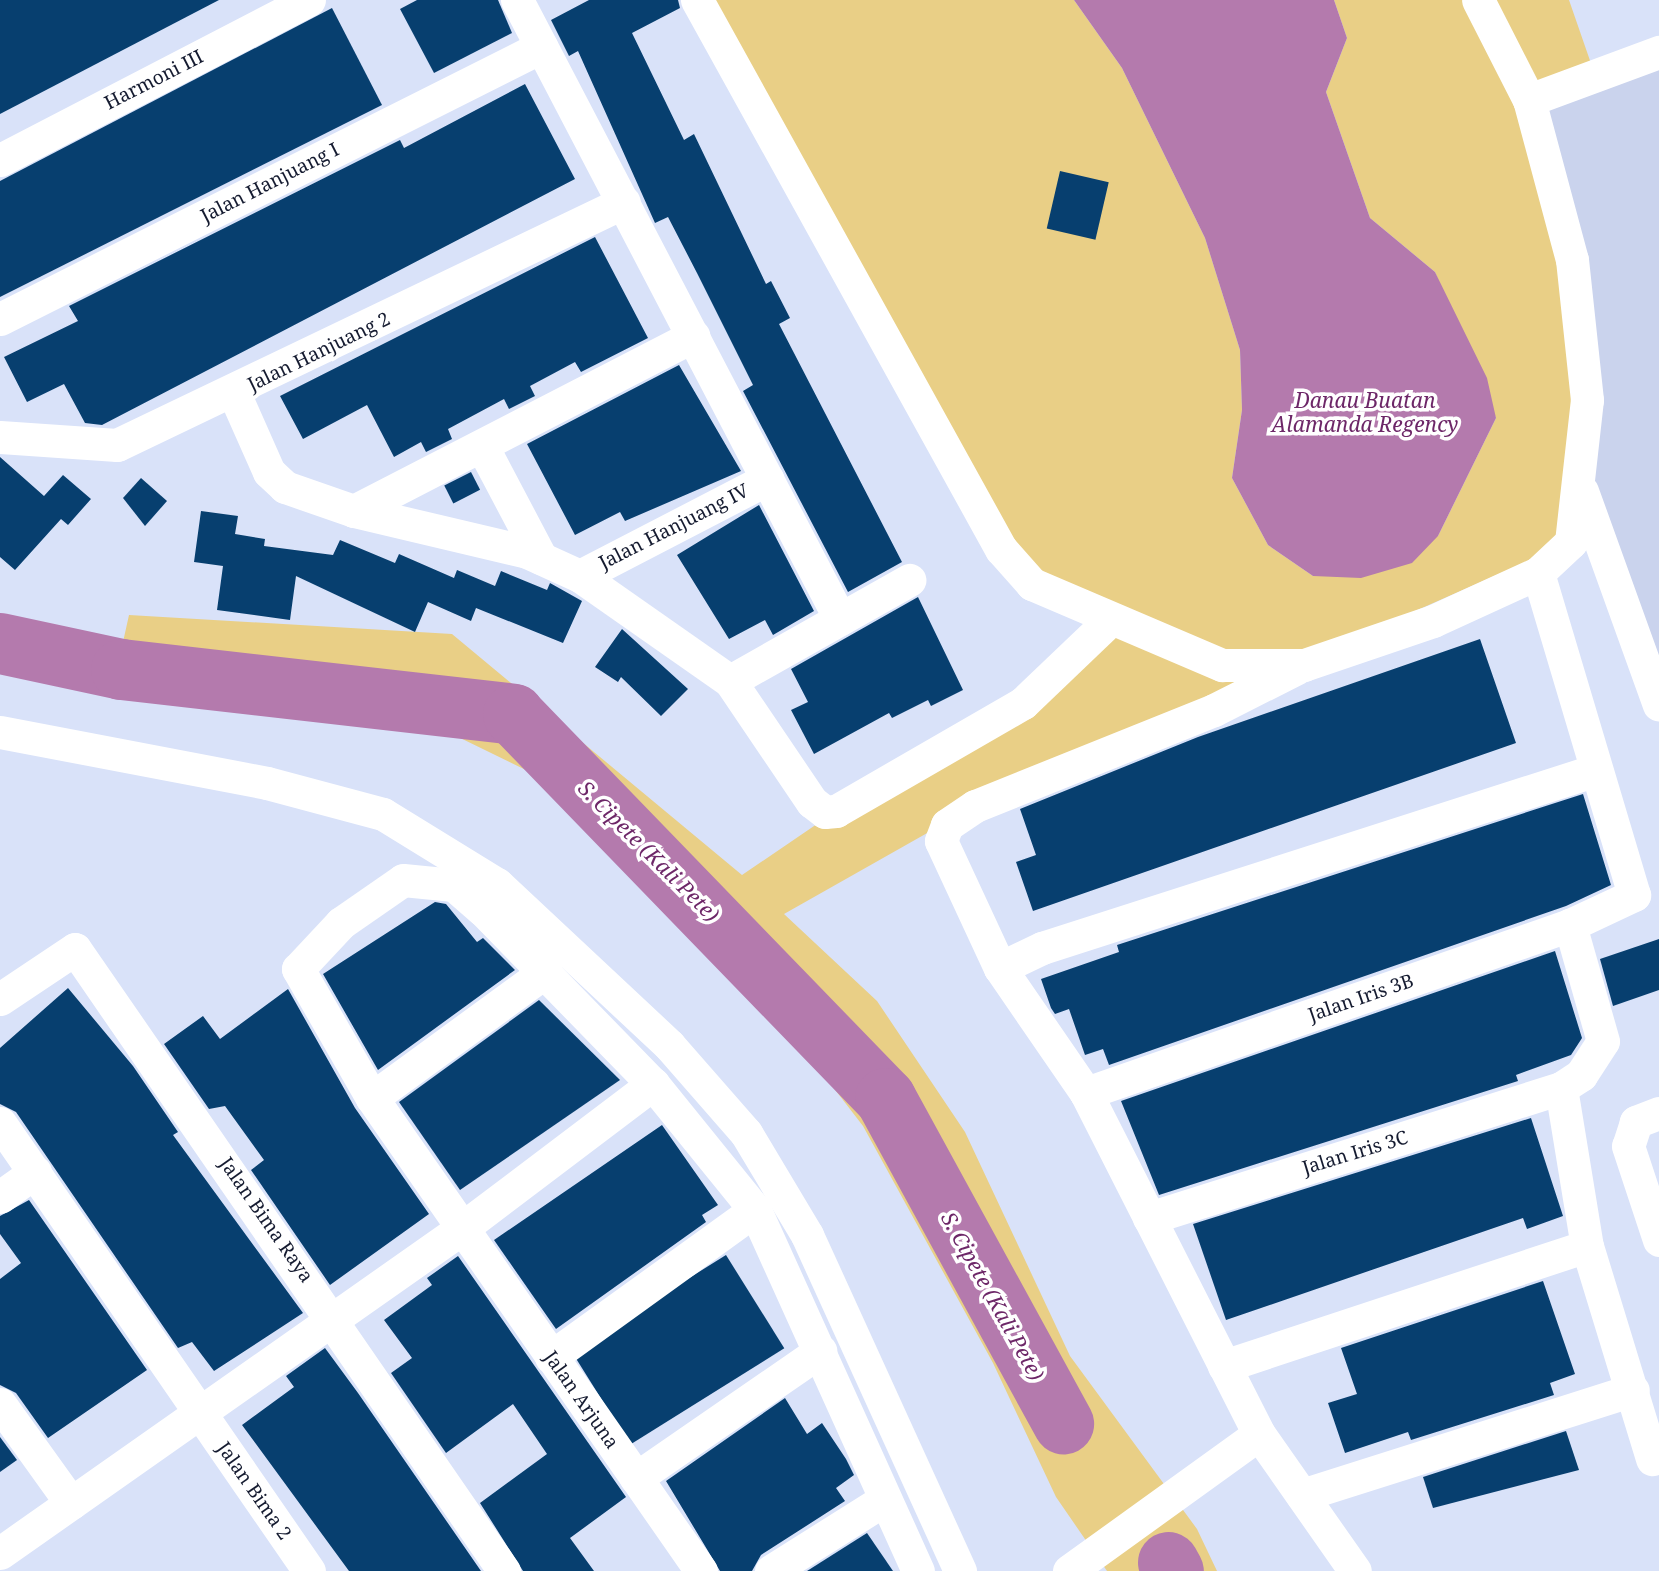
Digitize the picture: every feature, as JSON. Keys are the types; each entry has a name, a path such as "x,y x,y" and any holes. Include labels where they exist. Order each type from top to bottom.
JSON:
{"street":[{"name":"Harmoni III","path":"0,160 309,0"},
{"path":"517,0 840,619"},
{"path":"1355,1571 1259,1434 1086,1093 1000,968 942,841 947,825 975,806 1214,710 1304,665 1433,621 1538,573 1571,542 1581,489 1587,400 1572,260 1529,100 1478,0"},
{"path":"699,1 1002,549 1032,584 1110,620 1222,665 1304,665"},
{"name":"Jalan Hanjuang I","path":"0,318 541,47"},
{"path":"1529,100 1659,52"},
{"name":"Jalan Hanjuang 2","path":"0,437 117,445 234,393 624,202"},
{"path":"354,511 693,336"},
{"path":"234,393 276,481 354,511 541,558 580,576 730,681 812,802 836,811 1023,703 1110,620"},
{"path":"482,446 541,558"},
{"name":"Jalan Hanjuang IV","path":"580,576 767,479"},
{"path":"1581,489 1659,705"},
{"path":"1000,968 1042,948 1596,769 1538,573"},
{"path":"730,681 909,580"},
{"path":"0,732 267,783 383,814 497,884 669,1045 746,1133 807,1235 960,1571"},
{"name":"Jalan Iris 3B","path":"1086,1093 1570,925 1634,895 1596,769"},
{"name":"Jalan Arjuna","path":"546,971 454,885 435,880 403,880 341,923 298,969 372,1098 701,1571"},
{"path":"1570,925 1602,1041 1597,1057 1561,1088 1587,1245 1652,1460"},
{"name":"Jalan Bima Raya","path":"1,996 75,949 331,1314 504,1571"},
{"path":"372,1098 546,971 653,1084 755,1210 820,1351 882,1501 918,1571"},
{"path":"0,1553 199,1412 331,1314 461,1228 653,1084"},
{"name":"Jalan Iris 3C","path":"1149,1217 1561,1088"},
{"path":"1659,1113 1636,1122 1628,1146 1659,1240"},
{"name":"Jalan Bima 2","path":"0,1122 309,1571"},
{"path":"0,1197 35,1172"},
{"path":"551,1357 755,1210"},
{"path":"1224,1366 1587,1245"},
{"path":"636,1478 820,1351"},
{"path":"1302,1495 1633,1390"},
{"path":"0,1404 71,1503"},
{"path":"1072,1568 1189,1479 1259,1434"},
{"path":"771,1571 882,1501"}],"shaded area":[{"path":"701,0 1074,0 1122,68 1205,238 1240,350 1242,410 1232,478 1268,545 1313,576 1438,536 1496,418 1435,272 1370,218 1326,92 1347,38 1334,0 1569,0 1595,75 1529,100 1575,286 1571,542 975,806 784,914 877,1001 965,1132 1070,1356 1197,1529 1217,1571 1107,1571 1056,1497 993,1363 863,1126 759,991 628,855 534,774 448,732 111,696 129,615 452,634 742,875 836,811 1023,703 1109,620 1032,584"},
{"path":"1659,52 1659,705 1581,489 1529,100"}],"water":[{"name":"Danau Buatan Alamanda Regency","path":"1074,0 1334,0 1347,38 1326,92 1370,218 1435,272 1487,378 1496,418 1438,536 1412,563 1361,578 1313,576 1268,545 1232,478 1242,410 1240,350 1205,238 1122,68"}],"building":[{"path":"0,0 219,0 0,114"},
{"path":"417,0 498,0 512,33 434,73 400,9"},
{"path":"589,0 678,0 680,8 632,33 684,140 694,134 766,284 771,281 790,318 779,324 902,562 848,592 743,391 753,385 668,217 655,223 578,51 569,56 551,20"},
{"path":"332,8 382,105 0,297 0,181"},
{"path":"525,84 575,179 102,425 85,423 64,384 27,402 4,357 78,321 69,306 400,140 404,148"},
{"path":"1060,171 1109,182 1095,240 1047,228"},
{"path":"595,237 648,338 581,372 575,362 530,386 535,396 509,409 504,399 448,429 452,439 426,452 421,442 394,457 367,405 303,439 280,396"},
{"path":"679,365 741,471 625,521 620,512 575,535 527,444"},
{"path":"0,457 44,496 63,475 91,499 68,525 61,519 15,570 0,557"},
{"path":"471,472 480,490 453,503 444,486"},
{"path":"141,478 167,501 145,526 123,498"},
{"path":"759,505 814,611 773,635 765,620 729,639 677,555"},
{"path":"201,511 238,516 235,534 265,539 264,546 333,555 340,540 395,563 399,554 454,578 457,570 495,586 501,571 547,590 550,583 582,601 563,643 476,608 471,621 428,602 415,632 296,576 290,620 217,610 223,566 194,562"},
{"path":"918,597 963,690 931,706 928,700 892,718 889,713 814,754 791,710 808,702 791,669"},
{"path":"622,629 688,689 661,716 621,677 618,682 595,667"},
{"path":"1480,639 1516,743 1033,911 1016,862 1036,855 1020,809 1198,737"},
{"path":"1583,794 1611,885 1566,906 1109,1065 1103,1049 1085,1055 1069,1009 1055,1014 1051,1008 1041,979 1119,952 1117,945"},
{"path":"435,902 446,904 477,942 483,938 515,970 378,1070 323,974"},
{"path":"1659,939 1659,990 1613,1006 1600,959"},
{"path":"1555,951 1582,1038 1571,1055 1516,1075 1518,1081 1159,1195 1121,1101"},
{"path":"68,988 133,1066 178,1132 173,1135 303,1313 214,1371 192,1342 178,1348 16,1112 0,1104 0,1048"},
{"path":"288,989 355,1108 429,1214 330,1285 251,1170 264,1160 225,1106 209,1109 164,1044 203,1016 220,1039"},
{"path":"539,1000 620,1080 460,1190 399,1102"},
{"path":"1531,1118 1563,1216 1527,1229 1523,1218 1226,1320 1193,1224"},
{"path":"662,1125 718,1205 702,1215 706,1222 556,1329 494,1240"},
{"path":"29,1200 147,1370 48,1438 16,1393 0,1385 0,1279 21,1263 0,1234 0,1216"},
{"path":"726,1255 784,1348 630,1445 572,1351"},
{"path":"458,1256 626,1497 570,1538 594,1571 523,1571 480,1503 547,1454 513,1404 446,1453 391,1373 412,1358 384,1320 432,1285 427,1278"},
{"path":"1543,1281 1575,1374 1550,1383 1554,1395 1411,1440 1408,1432 1345,1453 1328,1403 1357,1394 1341,1348"},
{"path":"325,1348 481,1571 349,1571 242,1425 294,1387 286,1376"},
{"path":"785,1398 807,1434 822,1423 846,1459 854,1475 836,1488 845,1501 761,1555 752,1571 720,1571 666,1481"},
{"path":"1566,1431 1579,1470 1433,1508 1423,1477"},
{"path":"0,1437 17,1460 0,1472"},
{"path":"867,1533 893,1571 807,1571"}],"waterway":[{"name":"S. Cipete (Kali Pete)","path":"0,643 121,669 513,714 885,1098 1063,1423"},
{"name":"S. Cipete (Kali Pete)","path":"1168,1562 1173,1571"}]}
